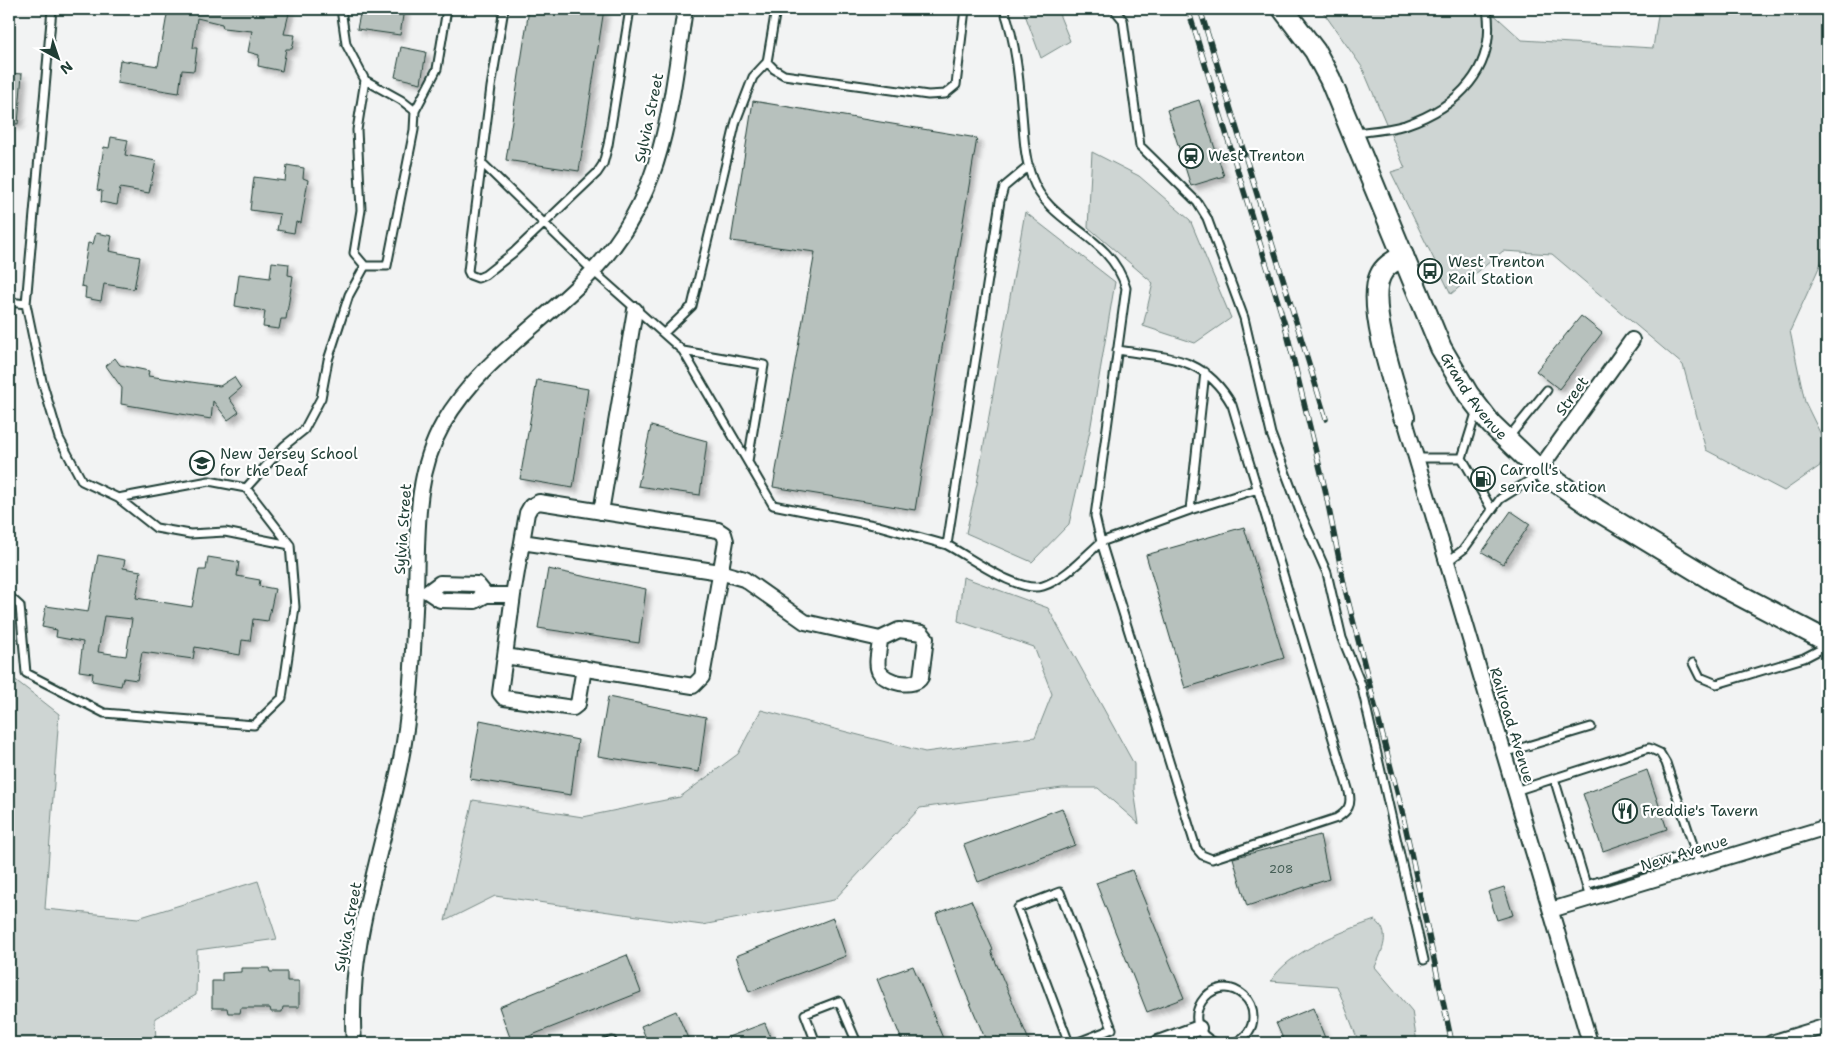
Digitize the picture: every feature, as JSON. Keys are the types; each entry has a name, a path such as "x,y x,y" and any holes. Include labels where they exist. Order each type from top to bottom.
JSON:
{"main road":[{"name":"Grand Avenue","path":"1283,9 1315,51 1330,79 1441,348 1478,407 1506,440 1541,471 1659,549 1722,586 1827,641"},
{"path":"1403,256 1385,268 1377,286 1379,320 1386,357 1404,416"}],"street":[{"name":"Sylvia Street","path":"354,1043 353,1007 360,941 401,760 408,718 422,592 419,503 430,454 441,427 454,405 486,369 593,271 633,218 646,193 659,157 685,9"},
{"path":"601,512 636,310"},
{"name":"Street","path":"1541,471 1632,340"},
{"name":"Railroad Avenue","path":"1404,416 1590,1043"},
{"path":"505,656 584,668 692,686 698,683 702,677 726,541 724,534 718,530 539,502 531,506 527,513 513,595 500,693 504,698 573,708 578,704 584,668"},
{"path":"522,542 720,572 744,579 805,622 880,639"},
{"path":"422,592 440,583 477,584 486,595 513,595"},
{"name":"New Avenue","path":"1550,910 1588,892 1700,866 1827,828"},
{"path":"1771,1043 1827,1026"},
{"path":"1158,1043 1210,1040"}],"lane":[{"path":"52,9 26,304 42,381 58,438 82,481 118,498 156,528 190,534 225,532 290,545"},
{"path":"342,9 346,44 365,80 401,100 415,111"},
{"path":"365,80 357,130 361,210 354,253 365,266 387,266 414,130 415,111 438,69 447,9"},
{"path":"504,9 481,162 468,270 470,275 478,278 486,275 544,223 597,173 603,164 608,145 630,9"},
{"path":"664,333 692,306 736,122 753,77 767,62 776,9"},
{"path":"767,62 774,69 784,74 928,95 945,94 956,85 965,9"},
{"path":"1004,9 1016,51 1025,151 1032,178 1044,203 1108,254 1122,272 1126,288 1117,350 1095,516 1101,542 1196,848 1202,855 1212,859 1337,818 1349,808 1351,801 1232,405 1226,395 1205,372 1186,361 1117,350"},
{"path":"1114,9 1123,20 1140,146 1197,202 1222,254 1244,318 1271,434 1301,514 1326,573 1342,638 1361,684 1424,960"},
{"path":"1353,134 1403,126 1436,112 1460,94 1478,72 1488,41 1487,9"},
{"path":"481,162 593,271 683,351 773,505 879,526 947,545 1016,584 1031,588 1044,586 1058,578 1101,542 1190,510 1258,489"},
{"path":"947,545 1000,200 1004,187 1029,166"},
{"path":"246,488 284,446 304,430 320,398 328,360 349,295 365,266"},
{"path":"9,302 26,304"},
{"path":"683,351 764,365 748,461"},
{"path":"1190,510 1205,372"},
{"path":"1506,440 1547,390"},
{"path":"1478,407 1462,458 1492,510"},
{"path":"1416,458 1462,458"},
{"path":"1447,562 1464,549 1500,500 1541,471"},
{"path":"9,596 20,606 26,673 104,713 254,725 282,698 295,607 290,545 246,488 209,481 118,498"},
{"path":"1693,663 1700,677 1717,684 1804,658 1827,646"},
{"path":"1504,754 1591,727"},
{"path":"1515,790 1649,748 1660,753 1666,763 1700,866"},
{"path":"1554,778 1588,892 1695,852"},
{"path":"1070,1043 1018,908 1060,892 1112,1029 1076,1043"},
{"path":"1210,1040 1197,1014 1205,997 1222,988 1240,992 1252,1006 1254,1016 1248,1033 1234,1043"},
{"path":"816,1043 804,1014 839,1001 857,1043"},
{"path":"606,1043 612,1040 614,1043"}],"shaded area":[{"path":"1023,9 1057,9 1070,41 1041,58"},
{"path":"1321,9 1488,9 1522,40 1653,48 1659,9 1827,9 1827,250 1790,331 1805,402 1827,447 1827,461 1784,491 1706,450 1683,365 1552,254 1503,251 1451,294 1391,172 1405,168 1362,67"},
{"path":"1092,152 1139,176 1190,220 1231,318 1195,343 1143,326 1153,283 1088,227"},
{"path":"1025,212 1115,282 1090,431 1069,524 1032,562 966,533 977,484"},
{"path":"963,577 1048,608 1134,764 1134,790 1139,824 1098,788 1062,788 920,808 834,900 702,925 495,896 445,921 473,800 583,817 680,797 738,754 761,710 925,752 1035,737 1052,694 1034,647 958,621"},
{"path":"9,675 59,714 45,909 138,918 258,881 277,939 197,950 196,995 155,1018 156,1043 9,1043"},
{"path":"1375,920 1383,931 1384,942 1375,967 1412,1011 1417,1043 1359,1043 1337,986 1271,981 1290,961 1303,952 1333,936"}],"building":[{"path":"168,9 290,9 284,34 295,35 292,49 286,49 282,71 258,66 259,55 248,52 252,31 223,28 222,24 197,18 193,48 197,48 194,71 182,70 179,93 117,83 120,60 158,66"},
{"path":"361,9 404,9 400,35 357,29"},
{"path":"529,9 604,9 579,171 506,160"},
{"path":"401,47 426,52 421,83 395,77"},
{"path":"9,73 22,74 18,124 9,123"},
{"path":"1199,100 1224,176 1191,186 1167,110"},
{"path":"753,101 977,138 915,510 773,487 815,252 731,241"},
{"path":"111,137 128,140 125,155 156,161 149,193 120,188 117,205 101,202 102,191 97,190 104,147 109,148"},
{"path":"287,165 304,168 303,178 308,180 301,223 296,222 294,233 277,230 280,214 250,210 254,177 285,181"},
{"path":"96,233 112,236 109,251 140,257 134,289 104,284 101,301 85,298 86,287 81,286 88,243 93,244"},
{"path":"272,262 289,264 288,275 293,276 286,319 281,319 279,329 263,327 265,311 235,306 239,274 270,278"},
{"path":"1581,316 1602,333 1559,389 1536,371"},
{"path":"115,358 120,365 149,371 148,376 220,386 234,377 241,388 229,398 239,412 228,420 213,401 211,419 121,404 122,388 106,366"},
{"path":"537,380 588,389 573,488 520,479"},
{"path":"651,426 707,441 700,495 638,486"},
{"path":"1511,511 1530,524 1503,564 1482,552"},
{"path":"1244,527 1284,658 1185,688 1146,555"},
{"path":"98,555 125,560 123,568 141,571 136,598 192,607 199,570 206,570 208,557 239,562 237,576 260,580 259,586 275,589 268,621 253,619 250,641 242,640 240,655 195,647 193,659 142,652 137,680 123,678 121,686 92,681 93,673 79,671 83,642 56,637 57,630 42,627 46,606 88,612","holes":["104,616 132,619 126,656 98,652"]},
{"path":"548,569 646,589 639,643 538,628"},
{"path":"608,697 706,717 699,772 598,756"},
{"path":"480,720 578,740 571,795 470,779"},
{"name":"Freddie's Tavern","path":"1647,770 1667,829 1603,851 1583,794"},
{"path":"1062,808 1075,845 978,882 964,845"},
{"path":"1320,835 1329,879 1247,906 1233,858"},
{"path":"1132,870 1184,998 1147,1012 1096,883"},
{"path":"1504,887 1513,915 1497,920 1488,892"},
{"path":"971,900 1030,1043 987,1043 962,984 936,914"},
{"path":"833,918 846,956 749,992 736,956"},
{"path":"627,955 641,992 512,1043 499,1007"},
{"path":"913,966 945,1043 903,1043 877,979"},
{"path":"241,968 269,968 270,972 287,972 287,981 299,981 299,1007 283,1007 282,1012 271,1012 270,1008 241,1008 240,1013 228,1013 227,1008 212,1008 212,981 222,981 222,973 241,972"},
{"path":"1313,1008 1327,1043 1285,1043 1276,1023"},
{"path":"676,1011 690,1043 648,1043 641,1026"},
{"path":"765,1023 773,1043 715,1042"}],"railway":[{"path":"1188,9 1285,325 1325,489 1345,589 1402,811 1452,1043"},
{"path":"1200,9 1326,419"}],"place":[{"name":"West Trenton","path":"1191,156"},
{"name":"West Trenton Rail Station","path":"1430,271"},
{"name":"New Jersey School for the Deaf","path":"202,463"},
{"name":"Carroll's service station","path":"1483,479"},
{"name":"Freddie's Tavern","path":"1625,811"}]}
